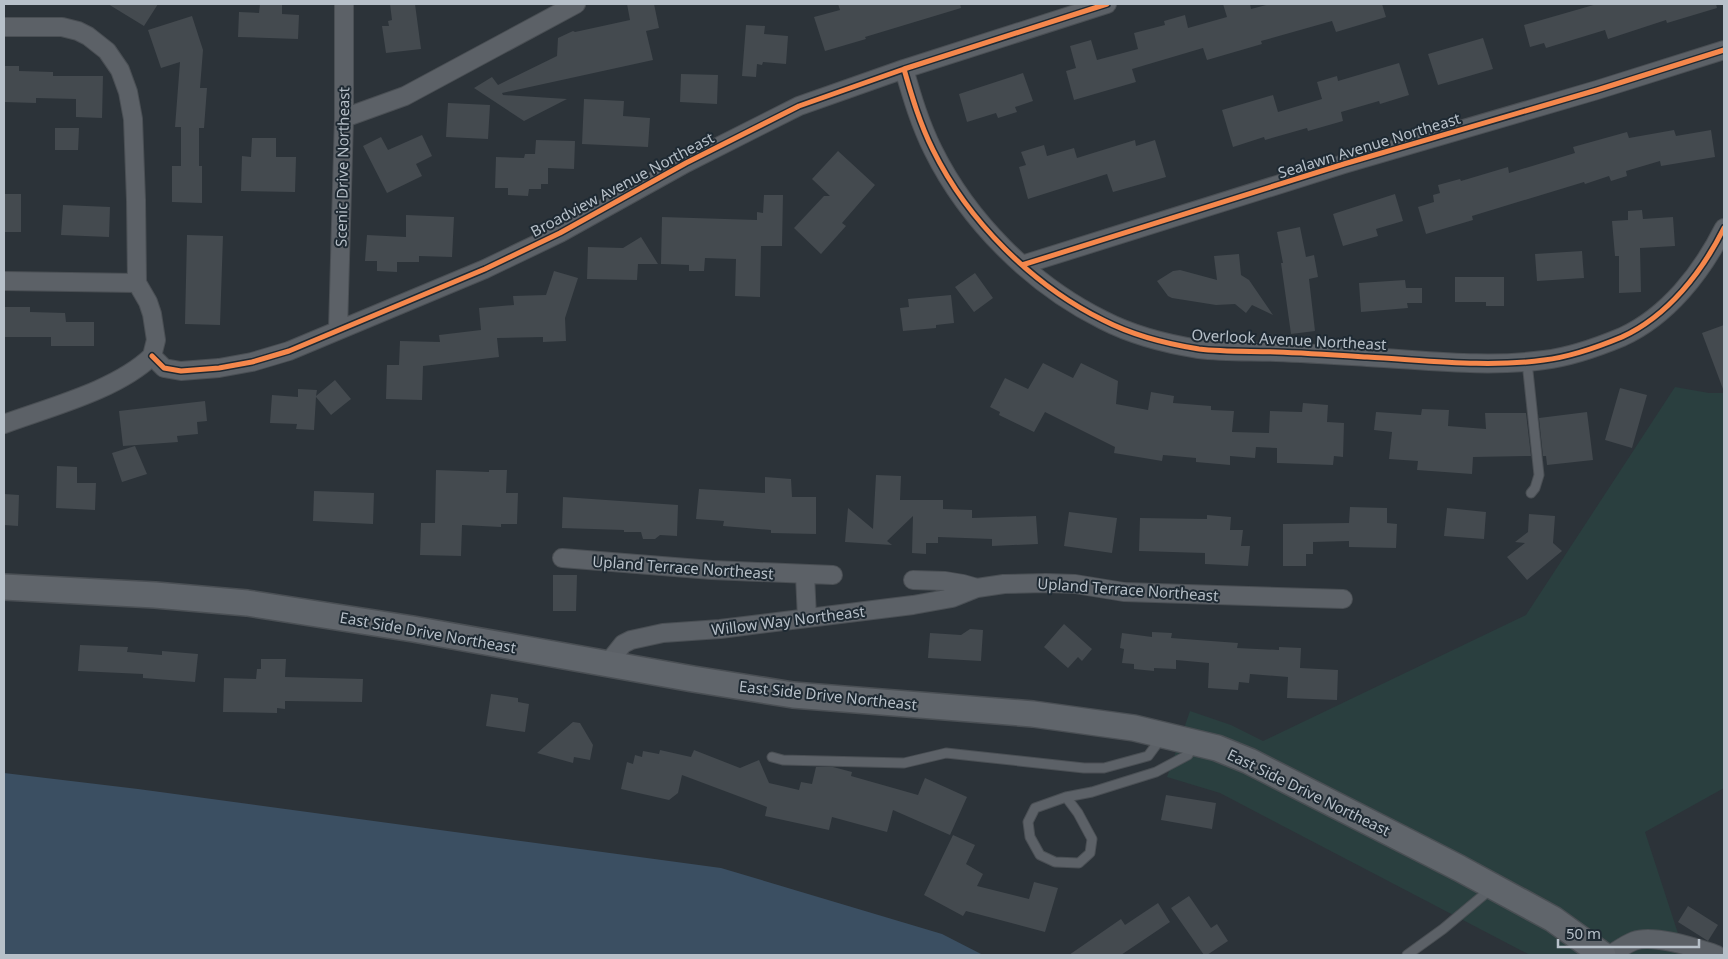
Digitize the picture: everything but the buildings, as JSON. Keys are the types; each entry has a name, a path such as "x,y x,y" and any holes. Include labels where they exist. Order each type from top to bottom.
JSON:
{"main road":[{"name":"East Side Drive Northeast","path":"4,587 155,595 247,603 413,629 792,695 1033,714 1134,728 1196,742 1249,760 1494,887 1554,919 1603,955"}],"street":[{"name":"Scenic Drive Northeast","path":"338,330 344,118 344,4"},
{"path":"344,118 405,96 576,4"},
{"name":"Broadview Avenue Northeast","path":"152,356 164,368 181,371 219,368 252,362 289,351 485,270 560,233 686,163 799,106 904,69 1107,4"},
{"path":"4,27 62,27 78,31 88,36 107,51 120,70 128,92 132,120 136,200 137,283 148,302 156,340 152,356 134,372 102,387 4,424"},
{"name":"Sealawn Avenue Northeast","path":"1022,264 1335,167 1597,90 1724,50"},
{"name":"Overlook Avenue Northeast","path":"904,69 920,119 933,150 952,184 995,239 1056,292 1101,319 1134,333 1200,349 1489,363 1548,360 1599,346 1624,336 1647,322 1667,307 1687,284 1706,258 1724,228"},
{"path":"4,281 137,283"},
{"name":"Upland Terrace Northeast","path":"562,558 712,570 833,575"},
{"path":"805,575 807,618"},
{"name":"Upland Terrace Northeast","path":"913,580 954,582 977,588 1004,584 1046,583 1075,584 1124,592 1343,599"},
{"name":"Willow Way Northeast","path":"607,664 617,650 631,640 663,633 720,629 952,598 977,588"},
{"path":"1610,955 1640,939 1669,941 1717,955"}],"lane":[{"path":"1527,362 1539,475 1535,488 1531,493"},
{"path":"772,757 783,760 904,763 946,753 1084,768 1104,768 1148,756 1163,735"},
{"path":"1066,797 1092,839 1090,853 1079,863 1055,862 1040,854 1030,837 1028,822 1035,808 1066,797 1092,792 1156,772 1188,755 1196,742"},
{"path":"1407,955 1443,929 1494,887"}],"green space":[{"path":"1675,387 1709,393 1724,393 1724,788 1645,832 1685,955 1530,955 1220,793 1167,777 1190,711 1231,725 1263,741 1526,615"}],"water":[{"path":"4,773 138,789 721,868 942,934 983,955 4,955"}],"cycle path":[{"path":"152,356 164,368 181,371 219,368 252,362 289,351 485,269 560,233 686,163 799,106 904,69 1107,4"},
{"path":"1022,265 1344,164 1597,90 1724,50"},
{"path":"904,69 924,130 947,176 964,202 1004,248 1027,270 1077,306 1103,320 1138,334 1162,342 1187,347 1218,351 1299,353 1478,363 1522,362 1564,357 1622,337 1639,328 1669,305 1705,261 1724,228"}]}
